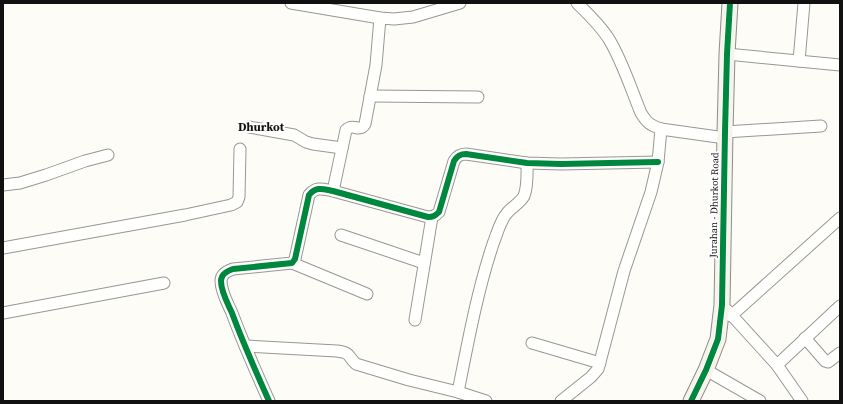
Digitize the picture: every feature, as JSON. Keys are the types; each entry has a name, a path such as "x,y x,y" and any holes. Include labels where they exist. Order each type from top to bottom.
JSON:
{"street":[{"path":"291,3 394,19 413,17 460,3"},
{"path":"577,3 609,40 621,63 641,113 650,125 661,129 725,135 821,126"},
{"name":"Jurahan - Dhurkot Road","path":"691,401 706,370 727,311 725,135 730,3"},
{"path":"799,61 804,3"},
{"path":"333,191 346,130 352,127 360,128 365,124 376,65 380,18"},
{"path":"727,54 840,66"},
{"path":"370,96 478,97"},
{"path":"249,127 294,135 313,144 342,148"},
{"path":"561,401 591,377 598,369 624,271 651,192 658,162 661,129"},
{"path":"3,248 185,215 231,205 237,202 239,197 240,149"},
{"path":"292,263 295,259 309,195 316,189 333,191 432,217 439,212 454,161 461,154 527,163 561,164 658,162"},
{"path":"3,186 20,183 85,161 108,155"},
{"path":"458,392 474,313 493,244 504,216 524,196 526,188 527,163"},
{"path":"415,320 432,217"},
{"path":"802,401 776,365 727,311 840,218"},
{"path":"341,235 424,263"},
{"path":"269,401 224,294 221,282 222,276 233,269 292,263 367,294"},
{"path":"3,312 164,283"},
{"path":"776,365 840,306"},
{"path":"805,338 825,361 828,362 840,353"},
{"path":"532,343 600,363"},
{"path":"245,346 345,352 356,364 486,401"},
{"path":"706,370 760,401"}],"cycle path":[{"path":"691,401 706,370 718,339 722,305 727,54 730,3"},
{"path":"269,401 225,298 221,285 221,279 225,273 233,269 292,263 295,259 309,195 314,190 320,189 333,191 430,217 439,212 454,161 462,154 527,163 561,164 658,162"}],"district":[{"name":"Dhurkot","path":"261,127"}]}
